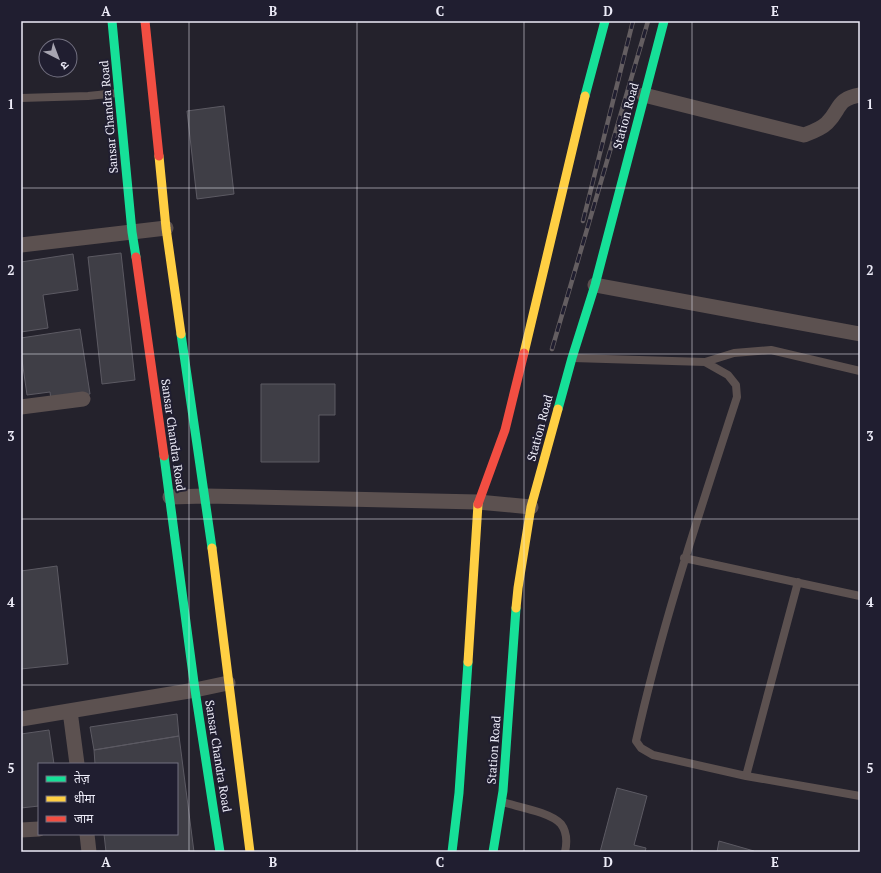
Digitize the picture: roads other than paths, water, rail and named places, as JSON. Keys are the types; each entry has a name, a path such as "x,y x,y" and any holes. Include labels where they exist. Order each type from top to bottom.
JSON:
{"main road":[{"name":"Sansar Chandra Road","path":"112,21 132,232 170,497 195,690 220,852"},
{"name":"Sansar Chandra Road","path":"145,21 166,228 205,496 250,852"},
{"path":"452,852 459,793 478,502 505,430 590,75 605,21"},
{"name":"Station Road","path":"493,852 503,791 518,588 531,507 572,358 595,285 664,21"}],"street":[{"path":"644,95 804,135 815,132 827,123 841,102 850,96 860,95"},
{"path":"21,245 166,228"},
{"path":"595,285 860,334"},
{"path":"21,407 83,400"},
{"path":"170,497 205,496 478,502 531,507"},
{"path":"21,719 195,690 228,683"},
{"path":"70,711 77,763"},
{"path":"21,830 38,829"},
{"path":"87,835 89,852"}],"lane":[{"path":"21,98 88,96 118,93"},
{"path":"572,358 705,362 734,353 771,350 860,371"},
{"path":"705,362 728,375 736,386 737,397 684,558 642,711 636,741 641,748 653,754 746,776 860,796"},
{"path":"684,558 860,596"},
{"path":"746,776 798,582"},
{"path":"501,802 548,815 561,825 567,842 565,852"}],"railway":[{"path":"583,221 633,21"},
{"path":"552,349 648,21"}]}
